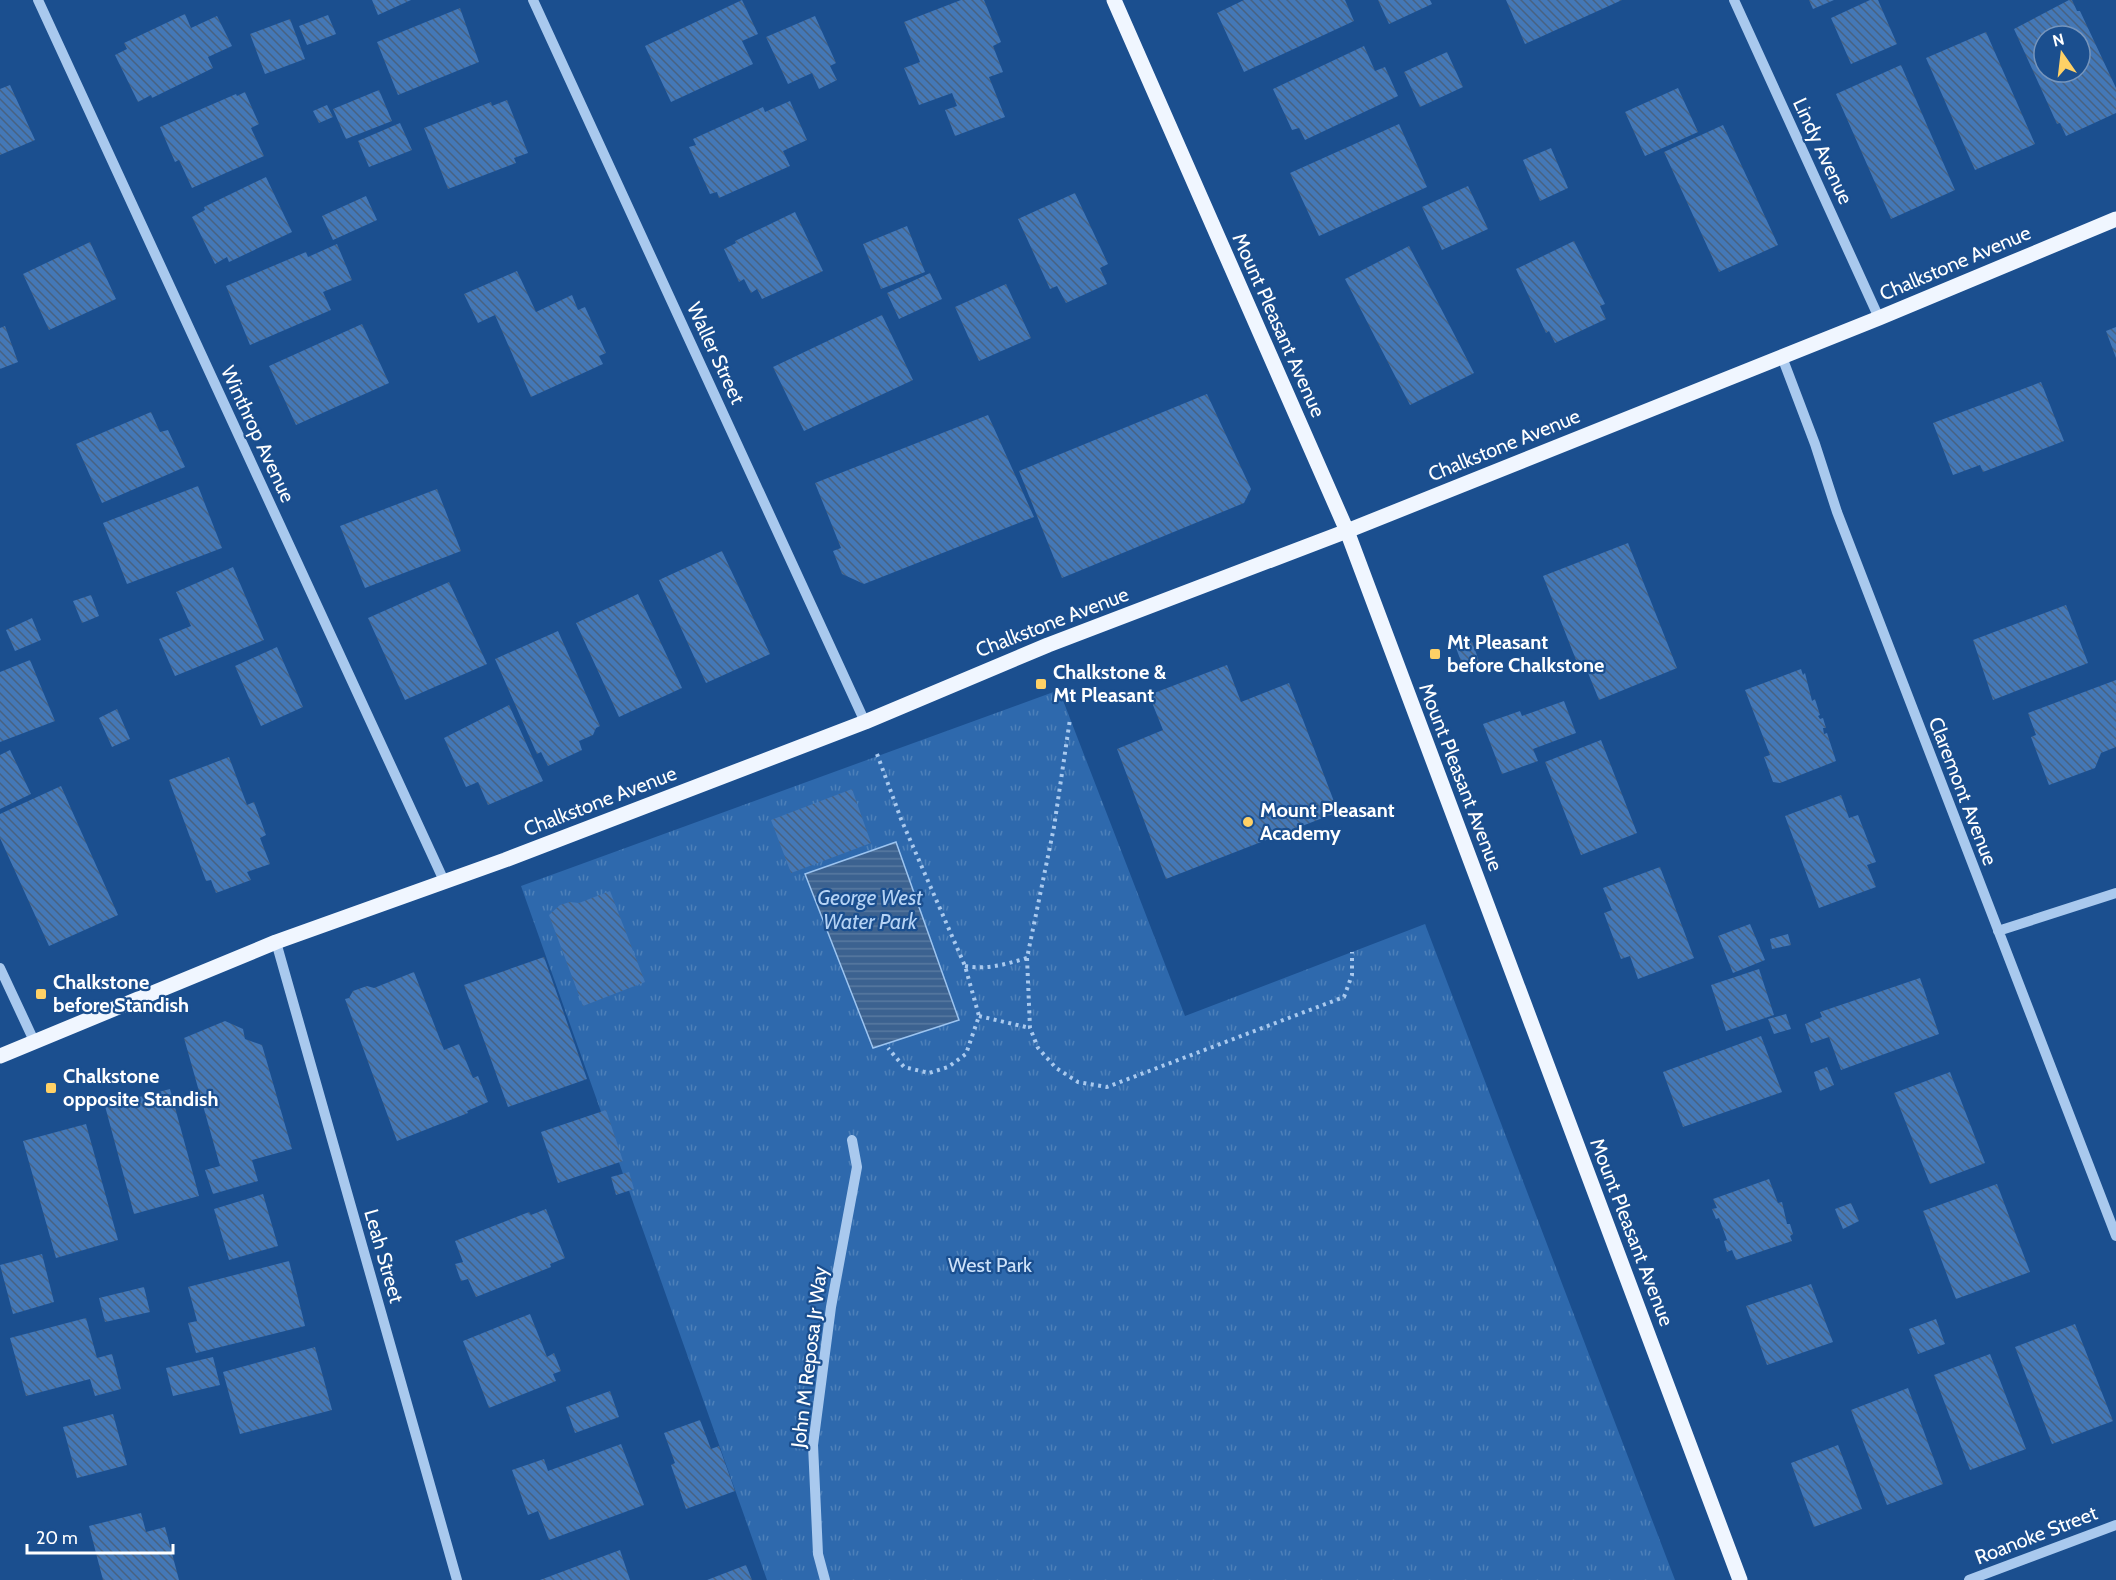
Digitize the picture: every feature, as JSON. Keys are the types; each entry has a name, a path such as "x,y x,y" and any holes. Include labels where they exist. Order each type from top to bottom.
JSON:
{"main road":[{"name":"Mount Pleasant Avenue","path":"1114,0 1347,531 1740,1580"},
{"name":"Chalkstone Avenue","path":"0,1056 276,942 445,883 865,722 1048,645 1347,531 1879,318 2116,219"}],"street":[{"name":"Winthrop Avenue","path":"38,0 445,883"},
{"name":"Waller Street","path":"533,0 865,722"},
{"name":"Lindy Avenue","path":"1734,0 1879,318"},
{"name":"Claremont Avenue","path":"1782,357 1815,444 1837,512 2116,1236"},
{"path":"1998,932 2116,893"},
{"name":"Leah Street","path":"276,942 457,1580"},
{"path":"0,968 35,1043"},
{"name":"John M Reposa Jr Way","path":"825,1580 819,1554 813,1444 831,1307 856,1167 852,1140"},
{"name":"Roanoke Street","path":"1969,1580 2116,1525"}],"path":[{"path":"1070,719 1054,827 1027,958 1030,1028 1038,1048 1056,1068 1078,1082 1107,1087 1344,997 1352,975 1352,952"},
{"path":"865,722 901,819 965,966 979,1016 966,1054 948,1067 929,1072 904,1067 888,1048"},
{"path":"965,966 979,968 999,966 1027,958"},
{"path":"979,1016 1030,1028"}],"green space":[{"name":"West Park","path":"1059,690 1185,1016 1425,924 1675,1580 767,1580 521,886"}],"water":[{"name":"George West Water Park","path":"896,842 959,1020 873,1048 805,874"}],"building":[{"path":"372,0 411,0 378,15"},
{"path":"742,0 758,34 742,41 753,64 671,102 645,46"},
{"path":"961,0 984,0 1001,42 993,46 1003,72 989,77 1005,117 955,136 945,110 957,106 952,93 919,105 904,68 920,62 904,22"},
{"path":"1244,0 1345,0 1354,21 1244,72 1217,13"},
{"path":"1378,0 1430,0 1432,4 1389,24"},
{"path":"1506,0 1622,0 1525,44"},
{"path":"1809,0 1834,0 1813,9"},
{"path":"1870,0 1878,0 1897,44 1851,64 1831,18"},
{"path":"2072,0 2086,24 2032,24 2032,69 2014,29"},
{"path":"460,8 479,62 398,95 377,42"},
{"path":"185,14 191,28 217,16 232,46 208,57 213,68 152,98 151,95 138,102 115,55 127,49 124,43"},
{"path":"328,15 336,34 307,45 299,26"},
{"path":"815,16 836,63 830,66 837,80 819,89 812,73 788,84 766,37"},
{"path":"290,19 305,59 265,74 250,34"},
{"path":"1986,32 2035,144 1975,170 1926,58"},
{"path":"2092,37 2116,88 2116,113 2066,136 2060,123 2057,124 2039,84 2092,84"},
{"path":"1364,46 1375,71 1385,67 1398,96 1305,140 1299,128 1292,130 1273,89"},
{"path":"1447,52 1463,87 1420,107 1404,72"},
{"path":"1901,65 1955,190 1891,219 1836,94"},
{"path":"10,85 35,140 0,155 0,89"},
{"path":"1678,88 1698,132 1645,156 1625,112"},
{"path":"379,90 392,121 346,139 333,109"},
{"path":"245,92 259,124 251,128 264,156 192,188 179,160 175,162 160,127"},
{"path":"507,100 528,153 514,158 516,163 448,189 424,128 491,102 492,106"},
{"path":"790,101 807,140 783,151 790,166 719,198 717,192 710,194 689,147 696,145 693,139 763,107 765,112"},
{"path":"327,105 333,117 319,123 313,111"},
{"path":"400,123 412,150 369,167 358,141"},
{"path":"1399,124 1427,187 1319,236 1290,173"},
{"path":"1723,125 1778,245 1719,272 1664,152"},
{"path":"1551,148 1568,188 1540,201 1523,160"},
{"path":"266,177 292,232 229,262 227,257 215,264 192,217 205,210 204,207"},
{"path":"1468,186 1488,229 1442,250 1422,207"},
{"path":"1075,193 1108,264 1100,268 1107,284 1066,303 1057,286 1050,289 1018,219"},
{"path":"366,196 377,220 333,240 322,216"},
{"path":"795,212 823,271 762,299 757,289 751,293 744,279 739,282 724,249 736,243 735,241"},
{"path":"907,226 925,272 881,289 863,244"},
{"path":"1574,241 1605,304 1600,306 1606,319 1555,343 1549,331 1546,333 1516,269"},
{"path":"90,242 116,299 49,330 23,274"},
{"path":"337,244 352,280 323,292 331,310 250,345 226,286 306,252 308,257"},
{"path":"1409,246 1474,373 1410,405 1345,279"},
{"path":"517,271 536,312 572,295 578,310 585,307 606,353 599,356 603,364 531,397 495,315 478,323 464,294"},
{"path":"930,273 942,299 899,319 887,293"},
{"path":"1006,284 1031,338 979,361 955,307"},
{"path":"882,315 913,380 804,431 773,367"},
{"path":"362,324 389,383 296,425 269,366"},
{"path":"5,326 18,362 0,369 0,328"},
{"path":"2116,327 2116,358 2106,331"},
{"path":"2041,382 2064,441 1983,472 1980,465 1953,475 1933,423"},
{"path":"1207,394 1251,489 1244,503 1062,578 1019,471"},
{"path":"151,412 160,432 168,430 185,467 102,503 76,444"},
{"path":"988,415 1034,517 864,584 842,574 833,551 841,548 815,483"},
{"path":"198,486 222,548 127,584 103,523"},
{"path":"437,489 461,551 365,588 340,526"},
{"path":"1628,543 1677,668 1599,700 1584,663 1578,665 1543,576"},
{"path":"722,551 770,654 706,683 659,580"},
{"path":"233,567 264,640 175,676 159,639 191,626 176,592"},
{"path":"449,582 487,664 405,700 368,618"},
{"path":"638,594 682,688 619,717 576,623"},
{"path":"91,595 99,616 82,623 73,601"},
{"path":"2066,605 2088,663 1993,700 1973,640"},
{"path":"32,618 41,640 15,651 6,630"},
{"path":"558,631 600,726 596,728 593,735 579,741 582,750 548,766 541,752 537,754 495,659"},
{"path":"1471,639 1479,661 1463,667 1455,645"},
{"path":"277,647 303,707 261,726 235,666"},
{"path":"30,660 55,721 0,742 0,672"},
{"path":"1227,665 1241,702 1289,683 1338,812 1166,879 1117,749 1163,730 1149,695"},
{"path":"1801,669 1803,675 1805,673 1812,701 1815,699 1820,715 1818,716 1820,719 1823,718 1826,728 1823,728 1824,734 1827,733 1836,761 1780,783 1773,782 1764,757 1770,755 1745,690"},
{"path":"2116,680 2116,747 2101,753 2095,768 2049,785 2031,737 2036,735 2028,713"},
{"path":"1564,701 1576,733 1533,749 1538,761 1502,774 1483,724 1520,711 1522,716"},
{"path":"509,705 543,781 488,805 478,782 466,787 444,738"},
{"path":"117,709 130,739 112,747 99,718"},
{"path":"1601,740 1637,833 1581,855 1545,762"},
{"path":"10,750 31,794 0,809 0,755"},
{"path":"229,757 247,805 254,802 266,835 260,838 270,864 247,872 251,880 216,893 211,880 206,881 169,780"},
{"path":"61,786 118,915 49,946 0,838 0,814"},
{"path":"852,789 871,843 791,873 771,820"},
{"path":"1841,795 1849,818 1858,815 1876,862 1867,865 1876,887 1819,908 1785,816"},
{"path":"1660,867 1694,958 1638,979 1630,956 1621,959 1604,913 1612,910 1603,888"},
{"path":"610,891 645,982 583,1006 549,915 560,905 570,902 579,903"},
{"path":"1750,924 1765,960 1733,973 1718,936"},
{"path":"1788,934 1791,945 1772,949 1770,939"},
{"path":"544,957 587,1079 508,1107 464,985"},
{"path":"1759,969 1774,1015 1726,1031 1711,985"},
{"path":"414,972 444,1050 459,1044 473,1078 478,1076 488,1102 467,1111 468,1113 397,1141 345,999 349,998 353,991 367,986 374,988"},
{"path":"1920,978 1939,1034 1841,1070 1829,1037 1811,1043 1805,1024 1822,1017 1820,1012"},
{"path":"1786,1014 1791,1029 1774,1034 1768,1019"},
{"path":"225,1021 243,1029 245,1039 262,1045 292,1149 252,1160 258,1181 213,1194 205,1170 220,1166 184,1038"},
{"path":"1761,1036 1782,1092 1683,1127 1663,1072"},
{"path":"1827,1067 1834,1085 1820,1091 1814,1072"},
{"path":"1950,1072 1985,1163 1930,1184 1894,1093"},
{"path":"170,1089 199,1196 134,1214 105,1106"},
{"path":"606,1110 623,1161 558,1183 541,1132"},
{"path":"86,1124 118,1240 56,1258 23,1141"},
{"path":"629,1172 634,1189 616,1195 611,1177"},
{"path":"1769,1179 1778,1203 1782,1202 1787,1224 1790,1224 1793,1234 1790,1236 1792,1241 1736,1260 1732,1250 1727,1252 1724,1241 1727,1240 1719,1218 1716,1219 1712,1209 1717,1208 1713,1199"},
{"path":"1997,1184 2030,1272 1956,1299 1923,1211"},
{"path":"263,1194 278,1246 229,1260 214,1209"},
{"path":"1851,1203 1859,1221 1843,1229 1835,1209"},
{"path":"546,1209 565,1258 550,1264 551,1267 476,1297 468,1279 461,1281 455,1264 463,1262 455,1241 529,1212 531,1215"},
{"path":"42,1254 54,1302 13,1314 0,1265"},
{"path":"289,1261 305,1326 196,1353 188,1323 197,1321 188,1287"},
{"path":"1811,1284 1833,1342 1767,1365 1746,1306"},
{"path":"144,1287 150,1312 105,1322 99,1298"},
{"path":"530,1314 547,1357 554,1353 561,1371 553,1374 556,1381 489,1408 463,1341"},
{"path":"86,1318 97,1358 112,1354 121,1389 95,1396 90,1379 26,1396 10,1338"},
{"path":"1936,1319 1945,1344 1918,1354 1909,1329"},
{"path":"2075,1324 2113,1421 2052,1444 2015,1347"},
{"path":"315,1347 332,1410 240,1434 223,1372"},
{"path":"1990,1354 2026,1449 1970,1470 1934,1375"},
{"path":"213,1357 220,1385 173,1396 166,1368"},
{"path":"1908,1388 1943,1484 1887,1505 1851,1410"},
{"path":"610,1391 619,1417 575,1433 566,1407"},
{"path":"113,1414 127,1465 77,1478 63,1427"},
{"path":"700,1420 711,1449 719,1446 735,1491 686,1509 671,1465 675,1463 664,1433"},
{"path":"621,1444 644,1505 549,1540 538,1511 528,1515 512,1470 544,1459 548,1471"},
{"path":"1838,1445 1862,1509 1814,1527 1791,1463"},
{"path":"141,1513 146,1532 165,1527 179,1580 103,1580 89,1526"},
{"path":"620,1550 630,1580 540,1580"},
{"path":"746,1565 752,1580 707,1580"}],"place":[{"name":"Mt Pleasant before Chalkstone","path":"1435,654"},
{"name":"Chalkstone & Mt Pleasant","path":"1041,684"},
{"name":"Mount Pleasant Academy","path":"1248,822"},
{"name":"Chalkstone before Standish","path":"41,994"},
{"name":"Chalkstone opposite Standish","path":"51,1088"}]}
